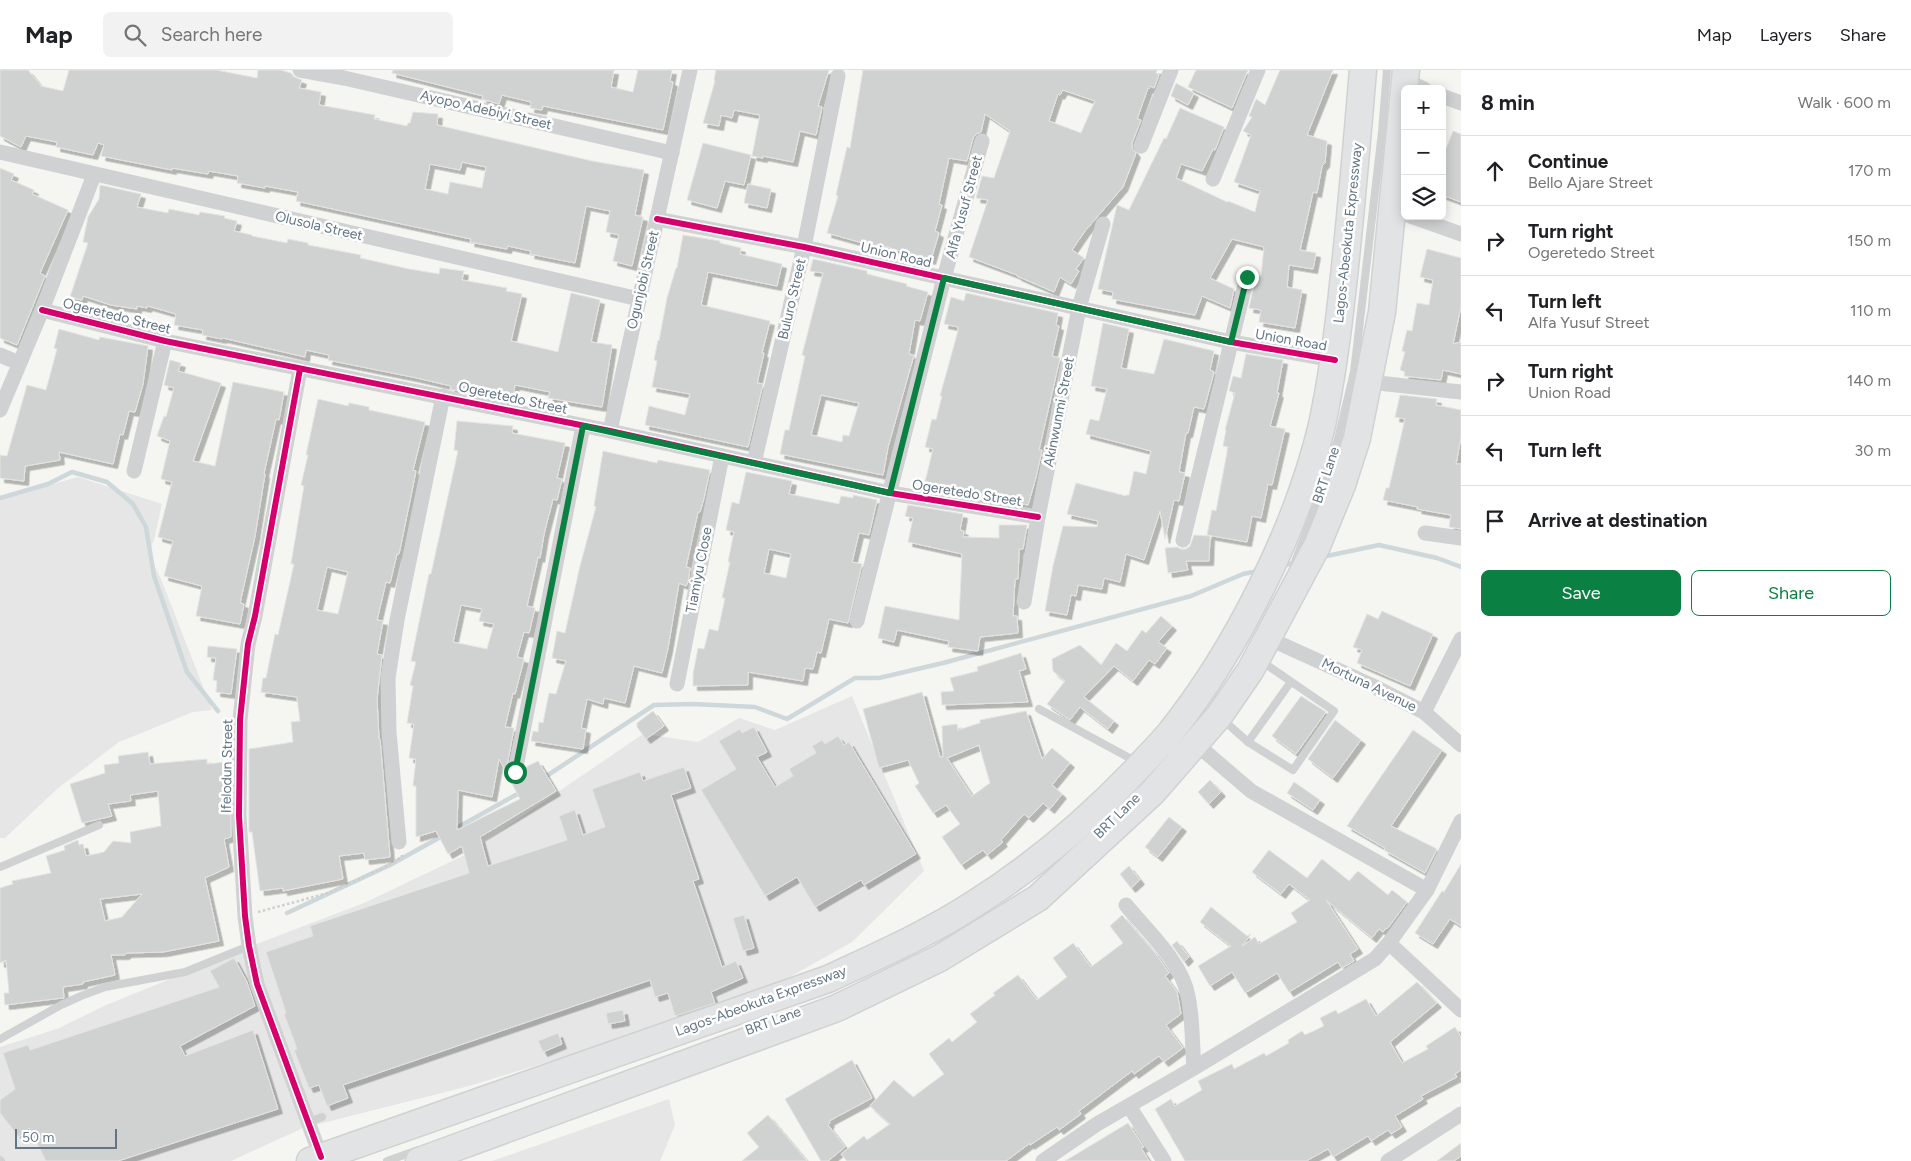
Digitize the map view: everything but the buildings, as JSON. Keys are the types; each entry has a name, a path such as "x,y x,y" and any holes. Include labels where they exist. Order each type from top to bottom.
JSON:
{"highway":[{"name":"Lagos-Abeokuta Expressway","path":"1297,560 1306,480 1322,424 1335,360 1363,70"},
{"name":"Lagos-Abeokuta Expressway","path":"1404,175 1405,77"},
{"name":"Lagos-Abeokuta Expressway","path":"421,1154 837,1008 940,958 1038,898 1153,792 1195,737 1219,716 1263,639 1297,560 1342,485 1357,438 1402,220"},
{"name":"Lagos-Abeokuta Expressway","path":"316,1159 828,980 896,948 974,904 1036,861 1100,807 1148,775 1170,733 1210,677 1243,622 1262,582 1297,560"}],"street":[{"name":"Ayopo Adebiyi Street","path":"300,70 353,80 672,153"},
{"name":"Ogunjobi Street","path":"610,431 690,70"},
{"path":"1141,146 1171,70"},
{"path":"1213,179 1258,70"},
{"name":"Buluro Street","path":"754,463 804,247 838,76"},
{"path":"1446,97 1461,103"},
{"name":"Alfa Yusuf Street","path":"857,621 944,278 982,141"},
{"name":"Olusola Street","path":"0,152 639,299"},
{"path":"0,410 42,310 94,175"},
{"name":"Union Road","path":"657,219 804,247 1231,342 1335,360"},
{"path":"1420,220 1461,234"},
{"name":"Akinwunmi Street","path":"1024,602 1038,517 1079,308 1104,224"},
{"path":"1183,540 1247,277"},
{"name":"Ogeretedo Street","path":"42,310 165,341 610,431 890,493 1038,517"},
{"path":"134,471 165,341"},
{"path":"0,355 19,363"},
{"name":"Ifelodun Street","path":"300,369 255,616 248,644 240,720 239,816 245,916 257,984 315,1120 316,1159"},
{"path":"1369,382 1461,392"},
{"path":"399,842 389,732 388,678 397,620 443,396"},
{"path":"515,772 583,426"},
{"name":"Tiamiyu Close","path":"676,684 722,456"},
{"path":"1425,533 1461,538"},
{"name":"Mortuna Avenue","path":"1263,639 1371,685 1424,712 1461,745"},
{"path":"1424,712 1461,639"},
{"path":"1195,737 1251,791 1427,890"},
{"path":"1043,1161 1096,1124 1194,1068 1375,959 1389,943 1427,890 1461,821"},
{"path":"1126,906 1176,965 1183,980 1188,995 1194,1068"},
{"path":"1389,943 1461,1010"},
{"path":"1129,1106 1164,1161"},
{"path":"1388,1161 1461,1114"}],"lane":[{"name":"BRT Lane","path":"1297,560 1338,438 1354,372 1382,132 1405,77"},
{"path":"1219,716 1248,742 1293,770 1334,711 1290,683 1263,639"},
{"path":"1248,742 1290,683"},
{"path":"1039,709 1148,775"},
{"name":"BRT Lane","path":"1046,880 1070,862 1148,775 1195,737"},
{"path":"0,867 99,825"},
{"path":"912,962 963,937 1022,898"},
{"path":"0,1039 61,1005 105,987 186,972 249,946"},
{"path":"387,1161 421,1154"}],"path":[{"path":"245,916 328,893 381,869 402,857 399,842"}],"shaded area":[{"path":"78,477 162,504 154,540 148,553 161,579 212,710 193,712 119,742 57,789 5,838 0,838 0,499"},
{"path":"852,696 924,871 852,942 777,984 629,1037 469,1086 303,1128 231,1161 0,1161 0,1047 57,1029 104,1006 246,948 364,903 467,854 643,734 698,742 739,718 775,730"},
{"path":"669,1099 675,1125 660,1161 492,1161"}],"waterway":[{"path":"0,498 48,484 72,472 107,482 133,504 146,527 154,576 187,672 218,711"},
{"path":"1322,557 1379,545 1437,558 1461,567"},
{"path":"1281,566 1297,562"},
{"path":"542,779 654,705 693,704 755,707 787,719 855,678 879,678 943,663 1191,596 1243,574 1258,571"},
{"path":"453,830 521,792"},
{"path":"287,913 390,865 444,835"}],"cycle path":[{"path":"657,219 804,247 1231,342 1335,360"},
{"path":"42,310 165,341 610,431 890,493 1038,517"},
{"path":"300,369 255,616 248,644 240,720 239,816 245,916 257,984 321,1157"}],"route":[{"path":"515,772 583,426 890,493 944,278 1231,342 1247,277"}]}
